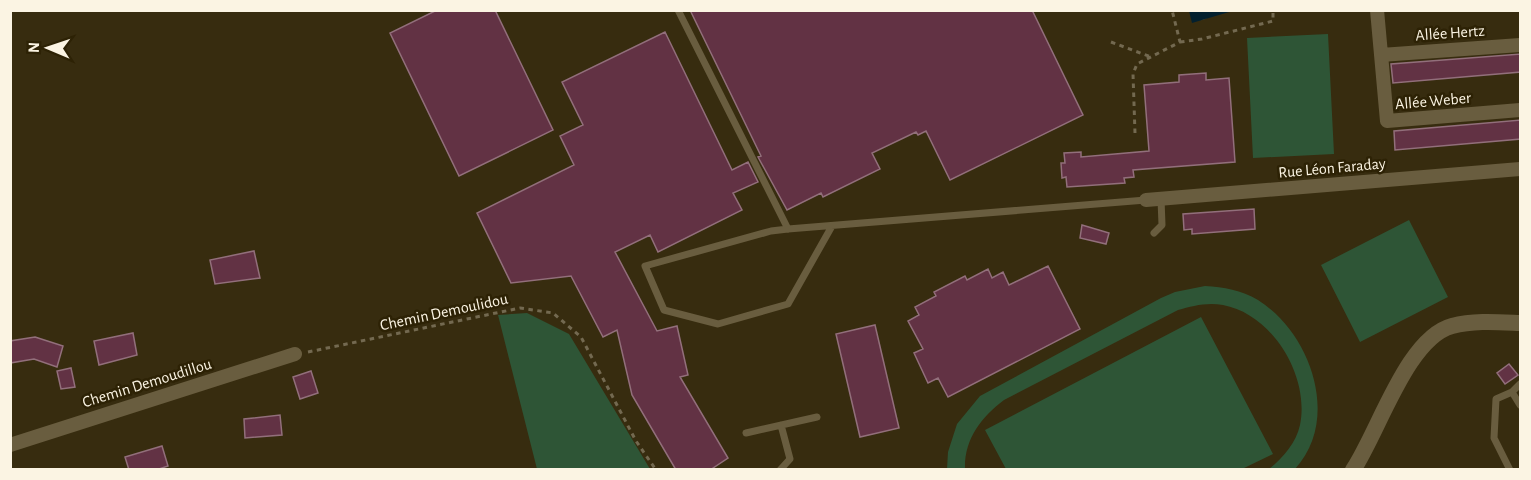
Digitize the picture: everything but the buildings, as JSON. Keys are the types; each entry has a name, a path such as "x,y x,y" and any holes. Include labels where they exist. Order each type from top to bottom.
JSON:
{"street":[{"name":"Allée Weber","path":"1377,10 1387,121 1521,110"},
{"name":"Allée Hertz","path":"1381,55 1521,45"},
{"name":"Rue Léon Faraday","path":"1146,200 1521,169"},
{"path":"1353,470 1367,449 1413,355 1428,339 1450,326 1475,322 1521,322"},
{"name":"Chemin Demoudillou","path":"10,445 295,354"}],"lane":[{"path":"678,10 788,229"},
{"path":"1154,233 1162,225 1161,198"},
{"path":"832,226 789,304 718,324 664,310 645,266 771,231 1146,200"},
{"path":"1510,470 1494,438 1496,399 1512,392 1521,384"},
{"path":"1512,392 1521,405"},
{"path":"746,433 817,417"},
{"path":"780,470 790,459 781,425"}],"path":[{"path":"1172,10 1180,42"},
{"path":"1134,133 1134,74 1137,64 1180,42 1202,39 1273,21 1273,10"},
{"path":"1111,42 1151,57"},
{"name":"Chemin Demoulidou","path":"295,354 520,308 553,313 580,337 636,441 656,470"}],"green space":[{"path":"1328,34 1334,154 1253,158 1247,38"},
{"path":"1409,220 1448,297 1360,342 1321,265"},
{"path":"1205,286 1232,290 1258,300 1277,315 1293,333 1305,355 1314,378 1317,402 1316,426 1309,449 1295,469 1269,469 1288,450 1300,425 1302,406 1299,387 1284,350 1272,334 1257,321 1241,311 1211,304 1178,310 1004,400 988,414 976,430 967,448 965,469 947,469 948,452 957,424 980,396 1161,298 1175,292"},
{"path":"527,313 569,334 650,469 537,469 498,315"},
{"path":"1201,317 1273,454 1242,469 1006,469 985,430"}],"water":[{"path":"1189,10 1236,10 1192,23 1189,11"}]}
